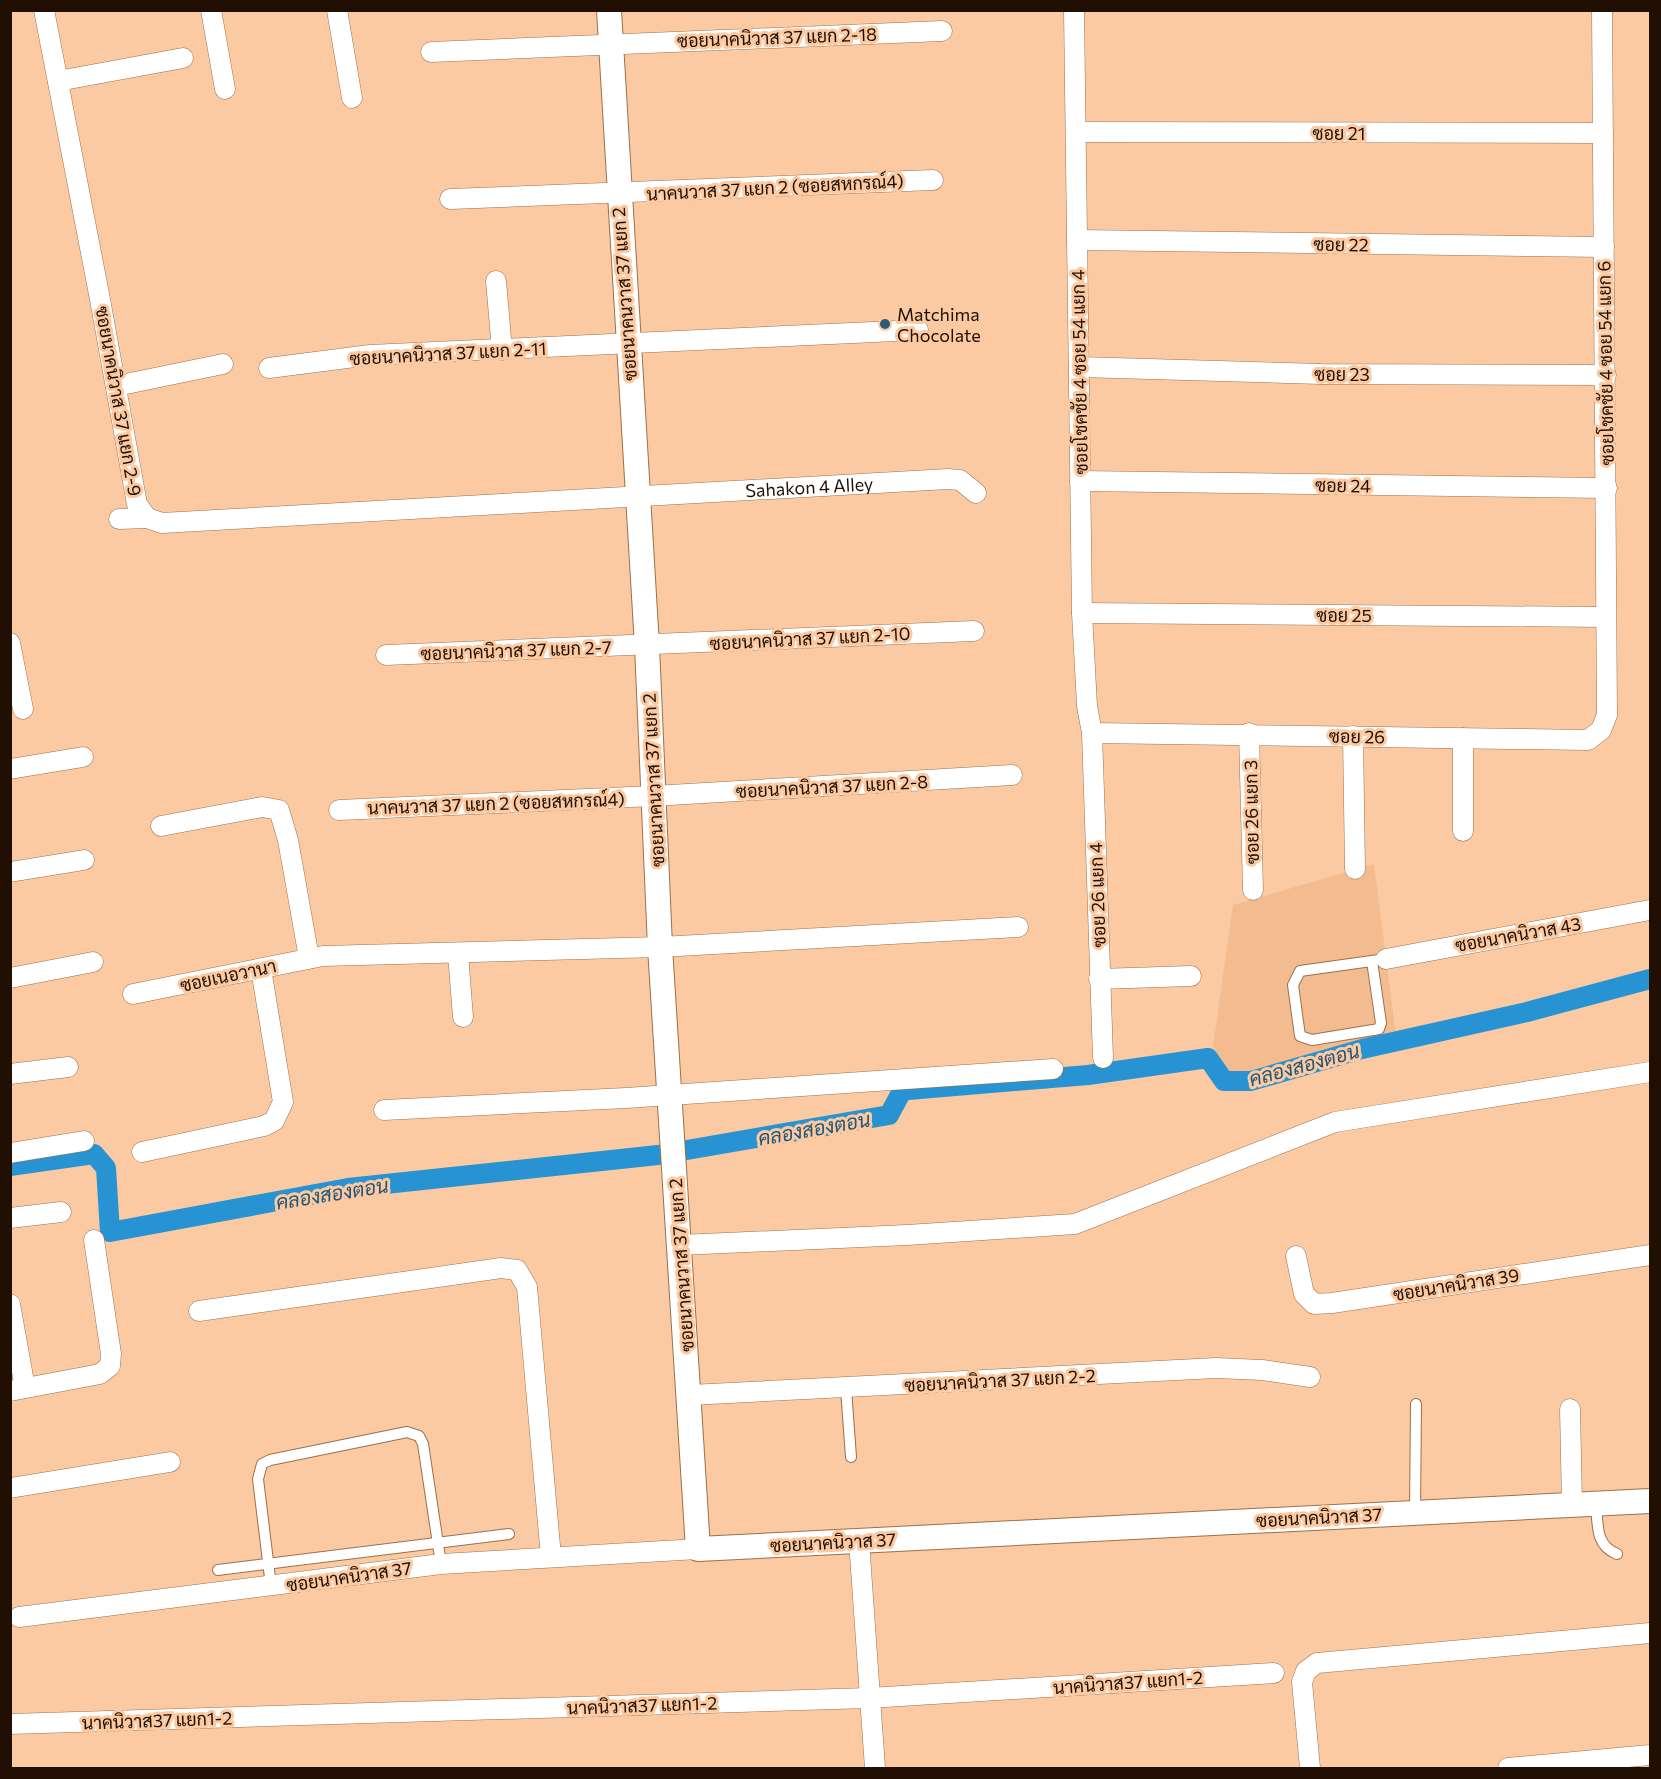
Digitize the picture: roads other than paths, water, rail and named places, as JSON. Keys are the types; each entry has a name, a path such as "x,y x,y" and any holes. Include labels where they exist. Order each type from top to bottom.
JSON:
{"street":[{"name":"ซอยนาคนิวาส 37 แยก 2-9","path":"44,10 137,504 147,518 162,523 637,495"},
{"path":"211,10 225,89"},
{"path":"337,10 352,98"},
{"name":"ซอยนาคนวาส 37 แยก 2","path":"609,10 618,194 647,646 660,947 698,1549"},
{"name":"ซอยโชคชัย 4 ซอย 54 แยก 4","path":"1074,10 1082,613 1087,706 1092,733"},
{"name":"ซอยโชคชัย 4 ซอย 54 แยก 6","path":"1602,10 1607,715"},
{"name":"ซอยนาคนิวาส 37 แยก 2-18","path":"431,52 942,30"},
{"path":"58,81 183,58"},
{"name":"ซอย 21","path":"1076,132 1603,133"},
{"name":"นาคนวาส 37 แยก 2 (ซอยสหกรณ์4)","path":"450,199 933,180"},
{"name":"ซอย 22","path":"1077,240 1604,247"},
{"path":"496,281 502,350"},
{"path":"627,344 918,330"},
{"name":"ซอยนาคนิวาส 37 แยก 2-11","path":"269,368 370,355 627,344"},
{"path":"116,386 223,364"},
{"name":"ซอย 23","path":"1079,368 1321,374 1606,375"},
{"name":"Sahakon 4 Alley","path":"637,495 948,479 960,480 976,493"},
{"name":"ซอย 24","path":"1080,481 1606,488"},
{"path":"119,519 147,518"},
{"name":"ซอย 25","path":"1082,613 1606,617"},
{"name":"ซอยนาคนิวาส 37 แยก 2-10","path":"647,646 974,631"},
{"name":"ซอยนาคนิวาส 37 แยก 2-7","path":"386,655 647,646"},
{"path":"12,655 23,709"},
{"name":"ซอย 26","path":"1092,733 1249,733 1588,740 1601,730 1607,715"},
{"name":"ซอย 26 แยก 4","path":"1092,733 1103,1058"},
{"name":"ซอย 26 แยก 3","path":"1249,733 1253,890"},
{"path":"1353,736 1355,869"},
{"path":"1463,738 1463,831"},
{"path":"10,769 83,757"},
{"name":"ซอยนาคนิวาส 37 แยก 2-8","path":"653,796 1012,775"},
{"name":"นาคนวาส 37 แยก 2 (ซอยสหกรณ์4)","path":"339,810 653,796"},
{"path":"161,826 262,807 279,810 316,957"},
{"path":"10,872 84,860"},
{"name":"ซอยนาคนิวาส 43","path":"1379,960 1650,910"},
{"name":"ซอยเนอวานา","path":"134,994 316,957 660,947 1018,927"},
{"path":"458,954 463,1017"},
{"path":"10,978 93,962"},
{"path":"142,1152 264,1126 274,1121 280,1113 284,1102 261,969"},
{"path":"1099,979 1191,976"},
{"path":"10,1074 68,1067"},
{"path":"384,1110 1053,1069"},
{"path":"680,1245 1075,1224 1335,1122 1650,1072"},
{"path":"10,1153 84,1141"},
{"path":"10,1218 61,1212"},
{"path":"10,1304 18,1389 99,1374 110,1366 111,1354 94,1240"},
{"name":"ซอยนาคนิวาส 39","path":"1296,1256 1304,1294 1314,1304 1343,1302 1650,1255"},
{"path":"199,1311 501,1268 517,1270 526,1287 551,1557"},
{"name":"ซอยนาคนิวาส 37 แยก 2-2","path":"690,1395 846,1389 1216,1368 1262,1370 1310,1377"},
{"path":"1570,1409 1572,1504"},
{"path":"10,1488 170,1462"},
{"name":"ซอยนาคนิวาส 37","path":"20,1617 441,1564 859,1540 1650,1501"},
{"path":"859,1540 875,1768"},
{"path":"1310,1768 1302,1682 1306,1671 1317,1663 1650,1633"},
{"name":"นาคนิวาส37 แยก1-2","path":"10,1724 869,1698 1274,1673"},
{"path":"1508,1768 1650,1755"}],"lane":[{"path":"1379,960 1381,1023 1378,1029 1312,1040 1300,1036 1293,986 1295,976 1300,971 1379,960"},
{"path":"846,1389 851,1457"},
{"path":"1415,1512 1416,1404"},
{"path":"271,1586 258,1479 262,1464 270,1460 407,1432 419,1436 423,1444 441,1564"},
{"path":"1596,1503 1601,1543 1607,1550 1617,1554"},
{"path":"218,1570 508,1534"}],"waterway":[{"name":"คลองสองตอน","path":"10,1166 94,1154 106,1168 110,1232 348,1188 658,1155 889,1115 902,1091 908,1090 1088,1075 1208,1058 1224,1081 1251,1081 1362,1049 1527,1012 1650,979"}],"place":[{"name":"Matchima Chocolate","path":"885,324"}]}
